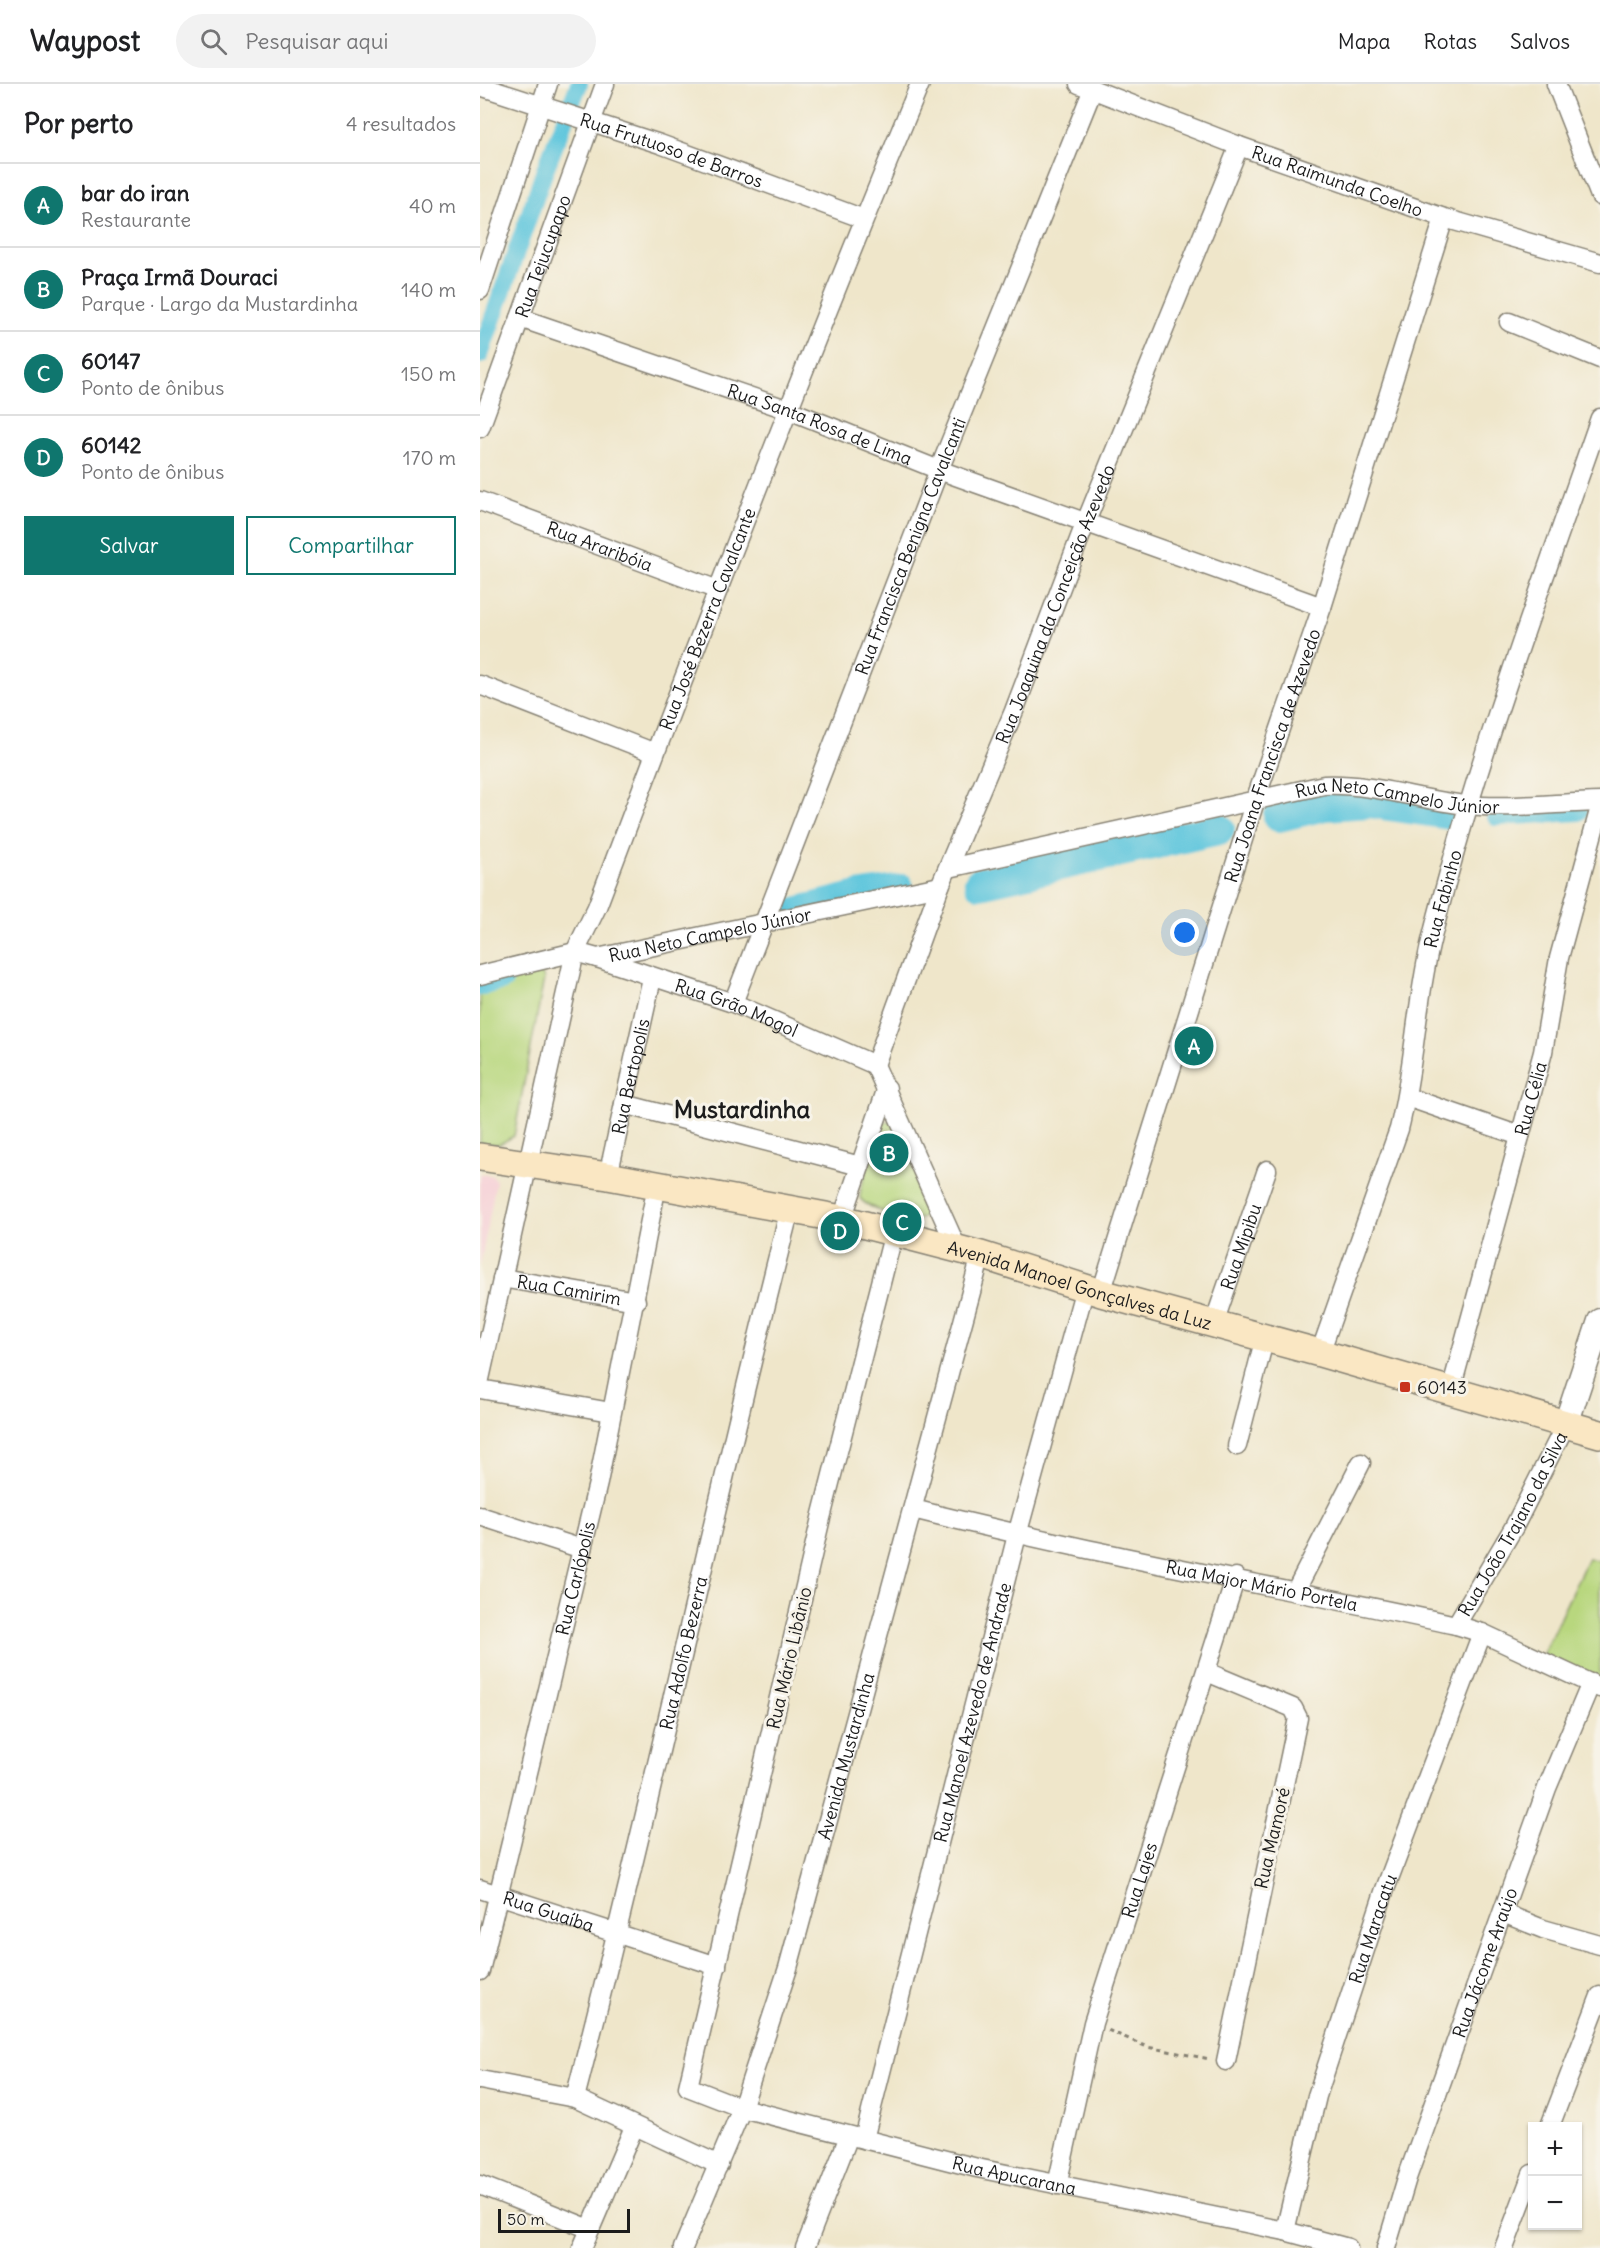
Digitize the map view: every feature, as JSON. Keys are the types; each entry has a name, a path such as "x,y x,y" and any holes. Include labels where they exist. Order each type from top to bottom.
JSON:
{"main road":[{"name":"Avenida Manoel Gonçalves da Luz","path":"480,1157 608,1176 842,1219 969,1252 1093,1291 1265,1337 1600,1434"}],"street":[{"path":"480,290 546,107 548,84"},
{"name":"Rua Tejucupapo","path":"480,428 520,318 586,120 605,84"},
{"name":"Rua José Bezerra Cavalcante","path":"481,1373 575,952 597,907 718,590 864,219 920,84"},
{"path":"1556,84 1600,196"},
{"name":"Rua Frutuoso de Barros","path":"480,86 586,120 864,219"},
{"name":"Rua Raimunda Coelho","path":"1086,86 1239,146 1444,218 1600,263"},
{"name":"Rua Francisca Benigna Cavalcanti","path":"733,1003 1086,86"},
{"name":"Rua Joaquina da Conceição Azevedo","path":"875,1065 940,886 1014,711 1085,524 1239,146"},
{"name":"Rua Joana Francisca de Azevedo","path":"1093,1291 1255,801 1322,607 1444,218"},
{"name":"Rua Santa Rosa de Lima","path":"520,318 789,410 939,470 1085,524 1322,607"},
{"path":"1509,322 1600,359"},
{"name":"Rua Fabinho","path":"1320,1353 1400,1129 1407,1097 1419,1002 1432,938 1469,805 1522,640 1594,453 1600,418"},
{"name":"Rua Araribóia","path":"480,501 718,590"},
{"path":"480,685 655,753"},
{"name":"Rua Neto Campelo Júnior","path":"949,868 1324,785 1348,784 1469,805 1600,802"},
{"name":"Rua Célia","path":"1451,1390 1543,1052 1559,958 1600,807"},
{"name":"Rua Neto Campelo Júnior","path":"480,975 575,952 597,958 940,886"},
{"name":"Rua Grão Mogol","path":"597,958 733,1003 875,1065"},
{"name":"Rua Bertopolis","path":"608,1176 652,978"},
{"path":"875,1065 969,1252"},
{"path":"842,1219 887,1088"},
{"path":"1407,1097 1521,1136"},
{"path":"624,1104 860,1166"},
{"name":"Rua Mipibu","path":"1214,1323 1267,1170"},
{"name":"Rua Carlópolis","path":"480,1971 501,1895 598,1483 636,1301 657,1185"},
{"name":"Rua Adolfo Bezerra","path":"575,2098 618,1933 724,1474 790,1209"},
{"name":"Rua Mário Libânio","path":"688,2084 820,1522 894,1232"},
{"name":"Avenida Mustardinha","path":"682,2248 742,2108 788,1968 913,1509 969,1252"},
{"name":"Rua Camirim","path":"502,1278 636,1301"},
{"name":"Rua Manoel Azevedo de Andrade","path":"805,2248 857,2138 1017,1535 1093,1291"},
{"name":"Rua João Trajano da Silva","path":"1456,1625 1519,1518 1566,1424 1600,1321"},
{"path":"1237,1446 1265,1337"},
{"path":"480,1389 611,1412"},
{"path":"1296,1590 1361,1463"},
{"name":"Rua Major Mário Portela","path":"913,1509 1017,1535 1236,1577 1456,1625 1482,1633 1596,1685"},
{"path":"480,1516 582,1549"},
{"name":"Rua Lajes","path":"1057,2185 1092,2023 1236,1577"},
{"name":"Rua Maracatu","path":"1285,2231 1317,2096 1380,1902 1482,1633"},
{"name":"Rua Mamoré","path":"1206,1672 1293,1707 1298,1723 1250,1934 1226,2061"},
{"name":"Rua Jácome Araújo","path":"1386,2248 1407,2178 1547,1788 1596,1685"},
{"name":"Rua Guaíba","path":"480,1889 717,1966"},
{"path":"1503,1913 1543,1929 1600,1946"},
{"path":"1552,2122 1600,1996"},
{"path":"480,2080 575,2098 719,2165"},
{"name":"Rua Apucarana","path":"688,2084 689,2089 742,2108 857,2138 1057,2185 1285,2231 1348,2248"},
{"path":"582,2248 634,2127"},
{"path":"1504,2248 1532,2176"},
{"path":"480,2185 590,2229"}],"path":[{"path":"1092,2023 1147,2047 1226,2061"}],"shaded area":[{"path":"480,1174 493,1176 496,1181 480,1267"}],"green space":[{"path":"540,969 544,979 514,1136 498,1145 480,1143 480,977"},
{"path":"883,1122 892,1122 929,1201 928,1211 922,1218 909,1219 889,1214 860,1198 861,1188"},
{"path":"1588,1558 1600,1561 1600,1681 1542,1656"}],"waterway":[{"path":"480,355 546,167 579,84"},
{"path":"1279,816 1325,805 1369,802 1450,814"},
{"path":"1496,817 1579,812"},
{"path":"980,883 1219,829"},
{"path":"791,907 857,890 904,883"},
{"path":"480,987 504,981"}],"place":[{"name":"bar do iran","path":"1194,1046"},
{"name":"Praça Irmã Douraci","path":"889,1153"},
{"name":"60147","path":"902,1222"},
{"name":"60142","path":"840,1231"},
{"name":"60143","path":"1405,1387"}],"district":[{"name":"Mustardinha","path":"742,1109"}]}
